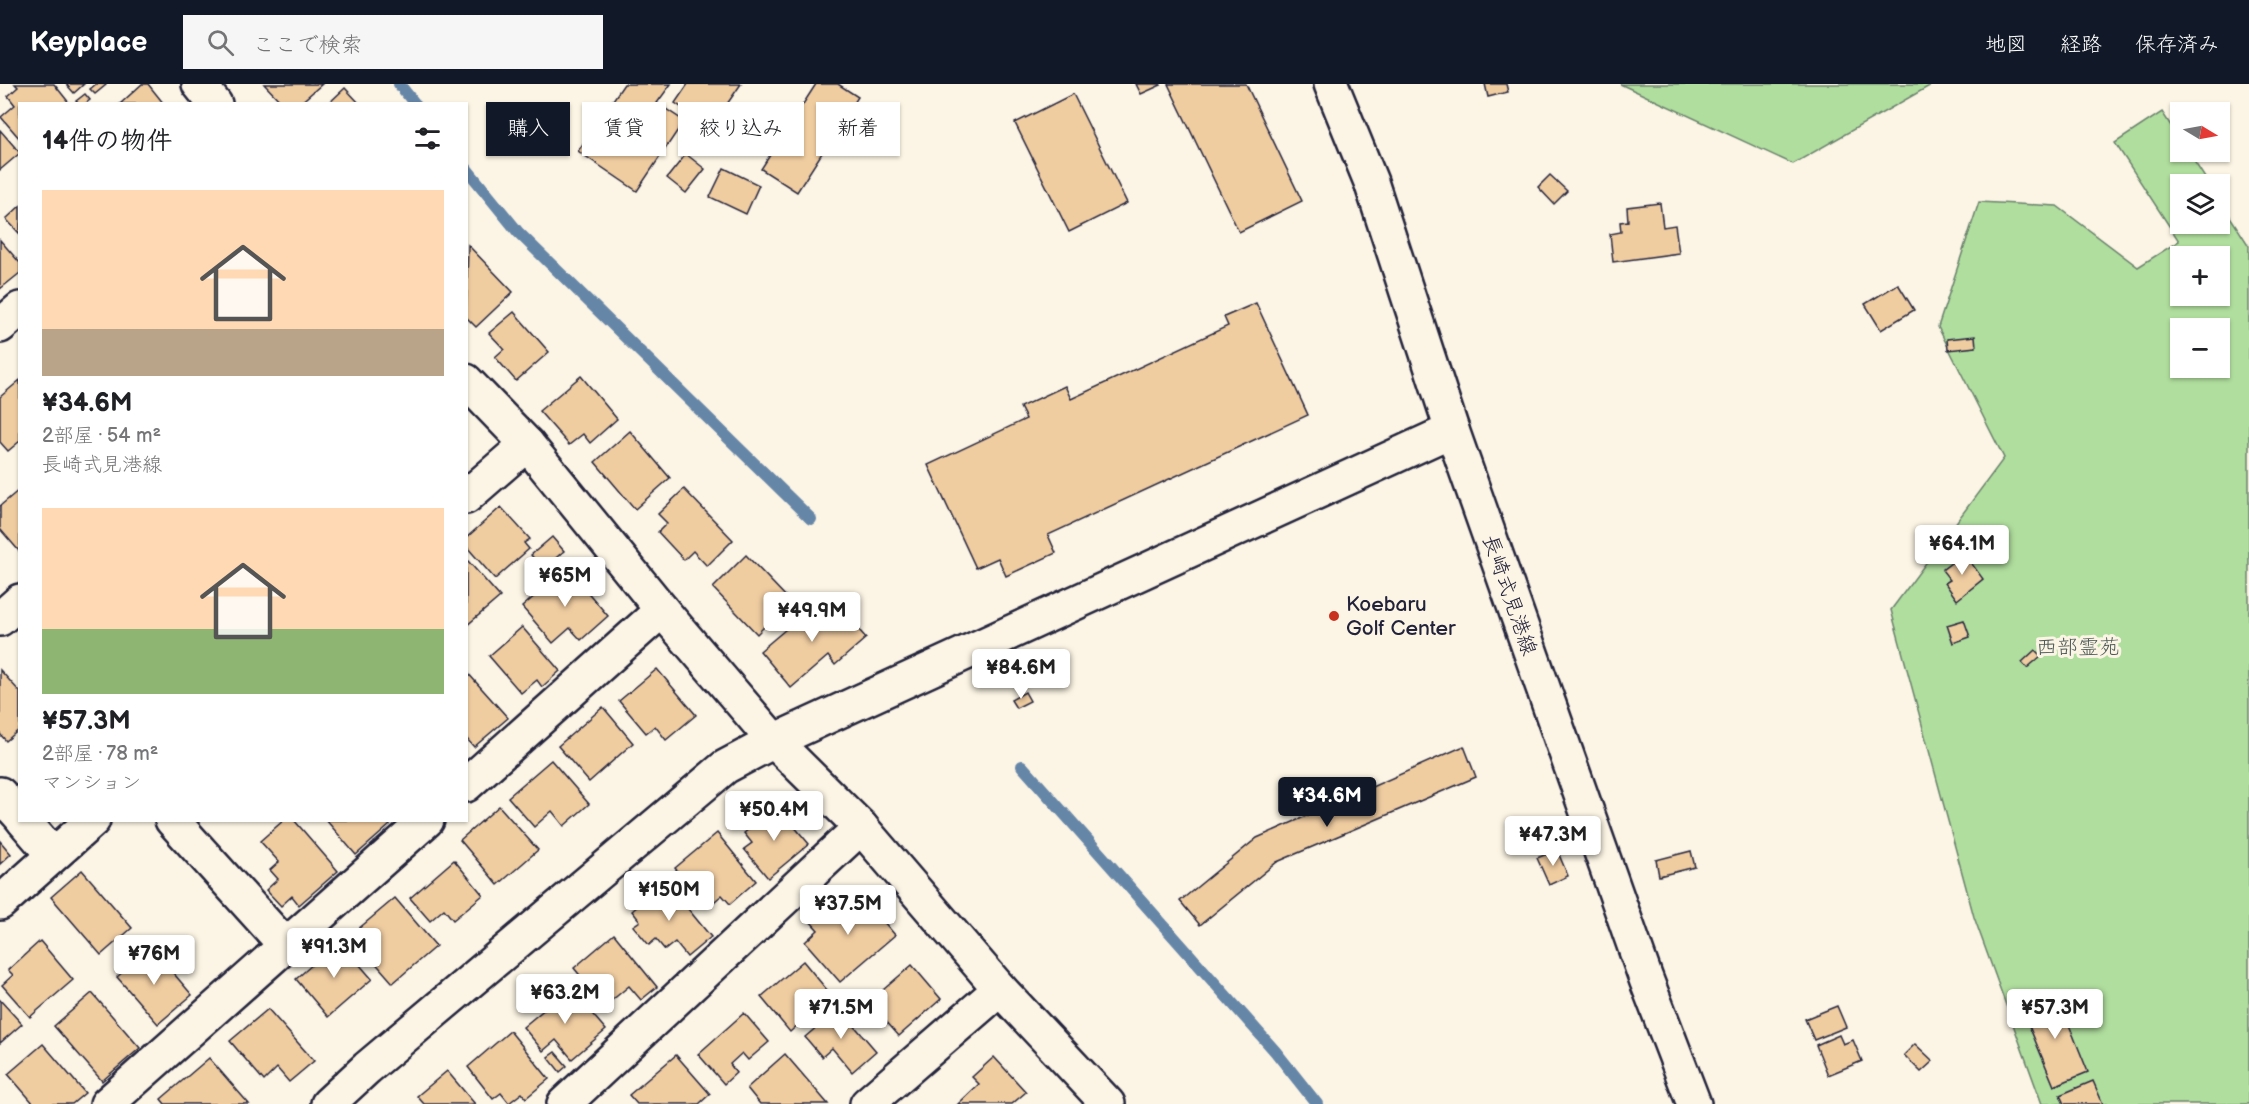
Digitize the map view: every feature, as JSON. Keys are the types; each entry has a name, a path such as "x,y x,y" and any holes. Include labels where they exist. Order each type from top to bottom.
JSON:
{"street":[{"path":"199,84 213,102"},
{"name":"長崎式見港線","path":"1331,84 1371,182 1452,430 1642,968 1694,1104"},
{"path":"0,326 18,311"},
{"path":"468,383 526,444 662,610 774,741 861,827 1000,989 1108,1104"},
{"path":"328,1104 367,1068 725,767 774,741 1452,430"},
{"path":"468,494 526,444"},
{"path":"0,619 18,603"},
{"path":"468,783 662,610"},
{"path":"0,794 18,814"},
{"path":"25,822 53,855"},
{"path":"0,903 91,822"},
{"path":"174,822 286,946"},
{"path":"107,1104 425,822"},
{"path":"564,1104 861,827"},
{"path":"867,1104 1000,989"}],"green space":[{"path":"1620,84 1933,84 1793,164"},
{"name":"西部霊苑","path":"2162,112 2170,124 2170,162 2195,162 2202,174 2170,174 2170,227 2115,143"},
{"name":"西部霊苑","path":"1979,202 2057,206 2138,267 2170,247 2170,306 2230,306 2230,246 2171,246 2179,241 2174,234 2230,234 2230,217 2249,246 2249,1104 2042,1104 1974,917 1891,610 2004,458 1938,327"}],"building":[{"path":"15,84 54,84 68,102 18,102 18,137 1,117 15,105 8,96 18,87"},
{"path":"66,84 84,84 74,93"},
{"path":"96,84 106,85 95,94 90,89"},
{"path":"142,84 148,84 162,102 122,102"},
{"path":"264,84 322,84 301,102 281,102"},
{"path":"624,84 671,84 658,102 612,102"},
{"path":"688,84 741,84 728,102 678,102 678,105 675,103"},
{"path":"816,84 838,84 858,97 855,102 816,102 816,156 820,156 797,192 761,169 769,156 804,156 804,103"},
{"path":"1136,84 1160,84 1161,85 1141,94"},
{"path":"1168,84 1246,84 1302,201 1239,232"},
{"path":"1485,84 1506,84 1508,92 1488,97"},
{"path":"345,88 358,102 330,102"},
{"path":"85,94 90,100 88,102 76,101"},
{"path":"1073,94 1127,203 1069,232 1015,123"},
{"path":"666,109 678,117 678,130 666,148"},
{"path":"0,130 18,151 18,155 0,170"},
{"path":"585,156 660,156 637,191"},
{"path":"684,156 689,156 705,169 686,193 667,178"},
{"path":"724,168 759,185 746,214 710,197"},
{"path":"1550,175 1567,191 1554,204 1538,187"},
{"path":"1660,203 1663,227 1675,225 1679,253 1613,262 1610,234 1621,232 1620,222 1628,221 1627,207"},
{"path":"18,208 18,232 6,219"},
{"path":"0,240 18,261 18,275 0,289"},
{"path":"468,245 513,292 476,327 468,319"},
{"path":"1898,284 1914,310 1881,330 1865,304"},
{"path":"1256,303 1308,415 1048,535 1056,553 1006,576 998,558 976,568 928,465 1026,419 1020,407 1065,386 1071,399 1228,326 1224,317"},
{"path":"514,312 549,352 516,381 495,357 504,349 489,333"},
{"path":"1975,336 1976,347 1948,350 1947,339"},
{"path":"581,376 617,419 590,443 583,434 569,445 539,411"},
{"path":"18,382 18,443 8,451 0,442 0,397"},
{"path":"630,431 670,478 635,509 595,462"},
{"path":"684,489 733,540 707,566 693,551 684,560 658,532 667,523 658,514"},
{"path":"18,491 18,550 0,529 0,506"},
{"path":"501,507 530,539 524,543 529,549 495,579 468,548 468,536"},
{"path":"552,537 564,551 543,569 531,555"},
{"path":"1964,553 1983,579 1957,600 1945,583 1950,580 1942,570"},
{"path":"746,555 790,601 757,634 713,588"},
{"path":"468,561 500,597 468,624"},
{"path":"567,568 608,616 581,640 570,628 553,643 522,607"},
{"path":"818,602 831,617 840,608 866,638 835,665 828,656 791,688 760,651"},
{"path":"1964,620 1970,637 1953,643 1947,625"},
{"path":"522,627 560,671 542,687 537,680 521,693 489,656"},
{"path":"2035,650 2041,656 2027,668 2022,662"},
{"path":"657,669 696,715 666,740 655,726 646,733 619,701"},
{"path":"0,670 18,690 18,731 6,741 0,734"},
{"path":"468,673 508,718 474,747 468,740"},
{"path":"1025,692 1030,701 1016,708 1011,700"},
{"path":"603,707 633,743 589,782 558,746"},
{"path":"1464,746 1476,777 1277,862 1200,925 1180,901 1257,838"},
{"path":"551,760 589,804 564,826 552,811 534,827 508,797"},
{"path":"499,806 538,850 498,885 460,840"},
{"path":"777,806 809,844 768,878 744,849 752,843 744,833"},
{"path":"282,822 296,822 338,871 299,905 292,896 281,906 266,890 278,879 270,870 279,862 260,841"},
{"path":"328,822 388,822 390,825 356,855"},
{"path":"717,833 756,881 730,904 722,895 708,907 675,868"},
{"path":"0,841 11,854 0,864"},
{"path":"1557,850 1568,876 1549,885 1537,858"},
{"path":"1691,851 1695,867 1659,876 1656,860"},
{"path":"454,860 483,895 453,920 444,909 430,921 410,898"},
{"path":"82,870 132,928 101,955 51,897"},
{"path":"666,882 711,937 687,957 675,942 665,950 656,939 649,945 633,926 640,921 632,911"},
{"path":"860,894 895,935 840,982 805,942 818,930 810,921 837,898 845,907"},
{"path":"395,898 436,946 393,983 351,935"},
{"path":"614,934 657,987 641,1000 629,986 605,1006 574,968"},
{"path":"40,941 73,980 30,1017 2,985 13,975 8,970"},
{"path":"339,941 372,979 328,1017 296,979"},
{"path":"151,947 192,995 158,1024 117,977"},
{"path":"803,961 827,990 817,998 815,994 805,1003 812,1012 790,1032 761,997"},
{"path":"912,965 941,999 899,1036 869,1002"},
{"path":"570,988 606,1030 572,1059 556,1040 543,1051 523,1027"},
{"path":"92,993 140,1048 102,1081 54,1026"},
{"path":"2057,995 2088,1072 2054,1086 2022,1009"},
{"path":"0,1000 22,1024 0,1043"},
{"path":"1837,1006 1846,1027 1814,1040 1805,1019"},
{"path":"839,1008 876,1051 852,1072 832,1048 822,1057 805,1037"},
{"path":"268,1009 314,1061 289,1082 277,1068 264,1081 230,1041"},
{"path":"744,1013 769,1042 748,1060 742,1053 730,1064 736,1073 724,1084 698,1054"},
{"path":"510,1031 549,1079 526,1098 522,1093 509,1103 501,1093 493,1099 468,1067"},
{"path":"1839,1035 1843,1044 1853,1040 1862,1061 1828,1075 1816,1045"},
{"path":"43,1044 85,1093 72,1104 34,1104 8,1074"},
{"path":"1915,1044 1933,1061 1921,1072 1904,1055"},
{"path":"555,1052 567,1066 560,1072 548,1057"},
{"path":"785,1054 828,1104 760,1104 747,1088"},
{"path":"676,1055 710,1094 699,1104 637,1104 629,1095"},
{"path":"994,1057 1026,1092 1012,1104 958,1104 979,1084 972,1077"},
{"path":"209,1058 249,1104 165,1104 161,1099"},
{"path":"447,1071 475,1104 424,1104 417,1096"},
{"path":"2093,1081 2103,1104 2064,1104 2060,1095"}],"waterway":[{"path":"399,84 413,102"},
{"path":"468,170 518,232 811,519"},
{"path":"1022,766 1275,1051 1317,1104"}],"place":[{"name":"Koebaru Golf Center","path":"1334,616"}]}
